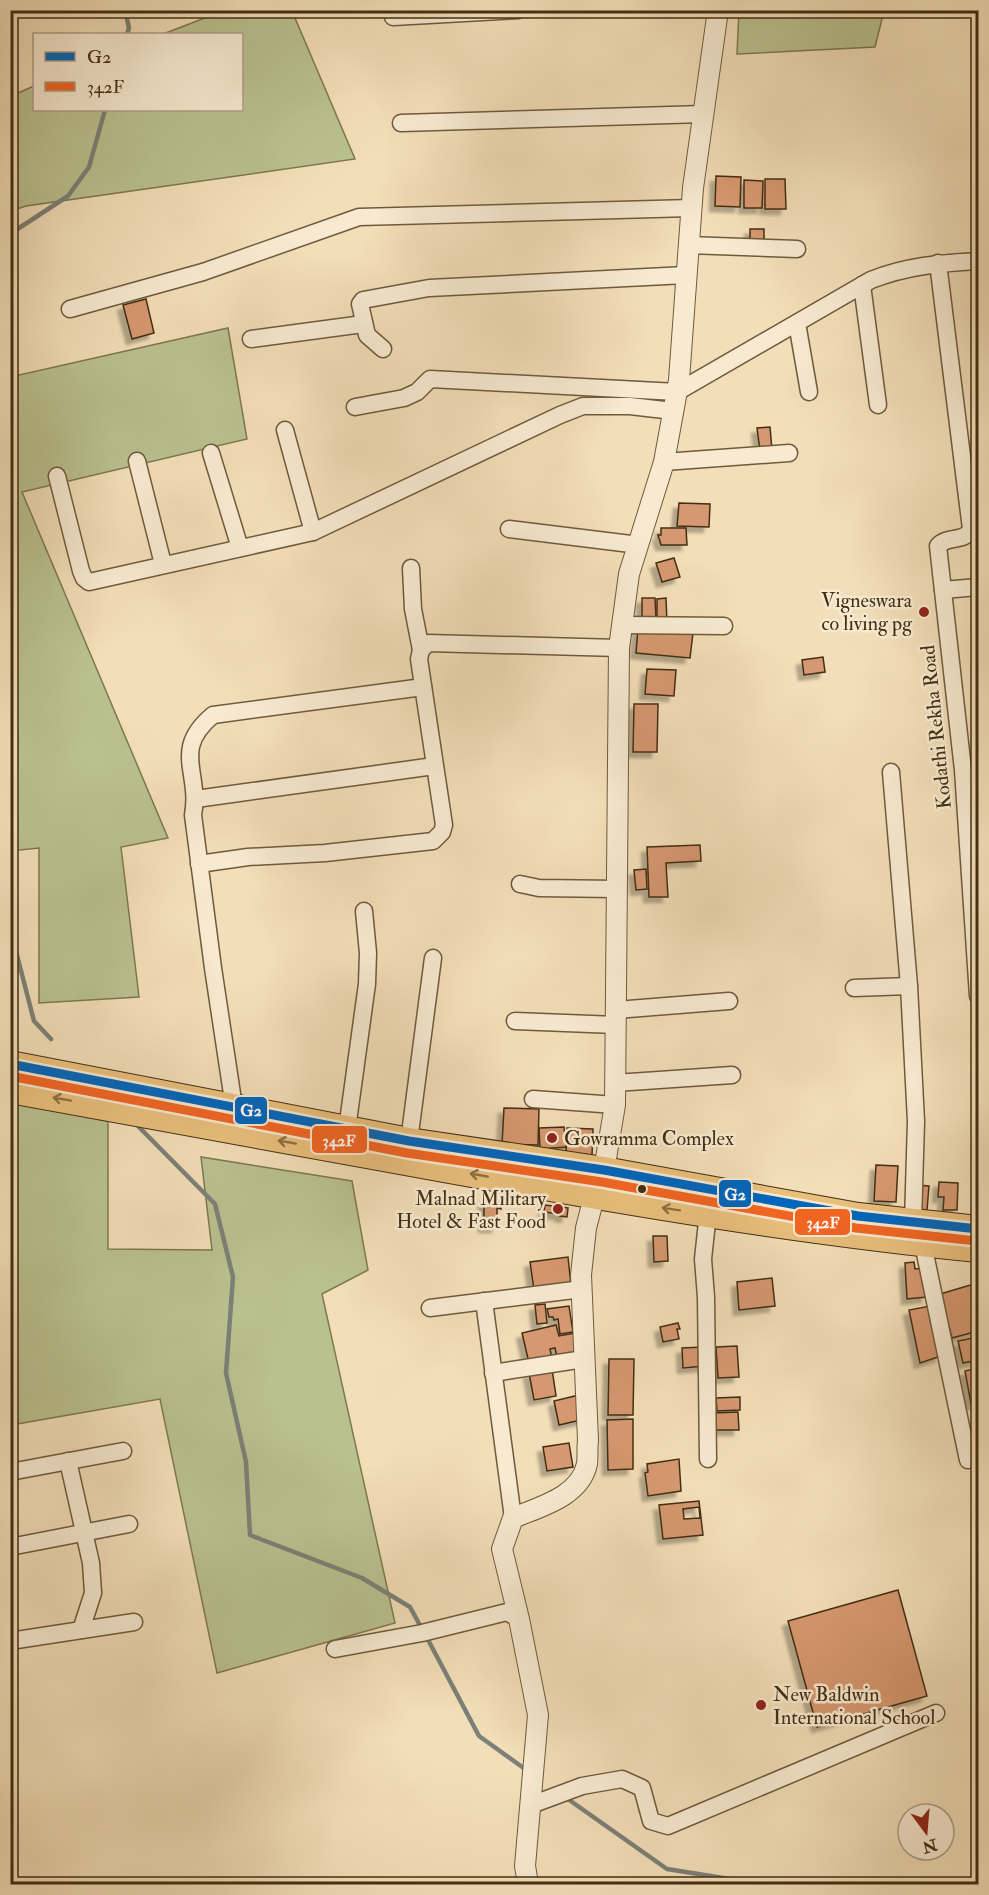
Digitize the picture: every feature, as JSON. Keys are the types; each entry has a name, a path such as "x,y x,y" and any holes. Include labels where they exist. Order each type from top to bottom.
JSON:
{"main road":[{"path":"10,1064 409,1141 604,1170 858,1216 978,1250"},
{"path":"10,1090 594,1197 708,1213 918,1233 978,1229"}],"street":[{"path":"393,18 518,10"},
{"path":"513,1518 561,1498 579,1482 586,1466 581,1275 586,1228 604,1170 615,1105 619,648 629,574 664,462 677,392 691,208 718,10"},
{"path":"401,123 704,114"},
{"path":"70,309 203,273 359,217 691,208"},
{"path":"688,245 797,249"},
{"path":"355,407 404,398 417,392 430,379 677,392 862,285 895,270 938,263 978,261"},
{"name":"Kodathi Rekha Road","path":"938,263 971,529 969,534 963,538 944,541 938,546 963,770 978,996"},
{"path":"383,349 367,335 360,304 363,300 429,288 686,275"},
{"path":"862,285 878,405"},
{"path":"797,322 809,392"},
{"path":"251,339 363,324"},
{"path":"57,476 84,578 89,582 313,532 583,406 630,406 673,411"},
{"path":"285,430 313,532"},
{"path":"212,453 240,548"},
{"path":"664,462 789,453"},
{"path":"137,461 163,564"},
{"path":"509,529 639,545"},
{"path":"199,864 248,856 334,852 434,841 442,832 444,825 419,659 421,650 413,609 411,567"},
{"path":"943,590 978,587"},
{"path":"623,625 724,626"},
{"path":"421,650 428,643 619,648"},
{"path":"234,1107 193,815 196,799 189,759 191,741 201,725 213,715 423,687"},
{"path":"196,799 434,766"},
{"path":"891,772 909,986 916,1121 918,1233 968,1460"},
{"path":"520,884 539,888 617,889"},
{"path":"347,1129 367,984 368,953 364,911"},
{"path":"409,1141 433,958"},
{"path":"854,988 909,986"},
{"path":"515,1021 616,1018 729,1002"},
{"path":"615,1083 732,1075"},
{"path":"533,1099 615,1105"},
{"path":"708,1213 703,1259 706,1297 708,1459"},
{"path":"430,1308 582,1289"},
{"path":"484,1301 513,1518 502,1549 538,1714 525,1866 528,1884"},
{"path":"493,1373 584,1359"},
{"path":"10,1472 123,1451"},
{"path":"68,1461 91,1563 93,1593 81,1630"},
{"path":"10,1547 129,1524"},
{"path":"335,1649 427,1632 507,1612 519,1619"},
{"path":"10,1641 134,1622"},
{"path":"531,1805 582,1786 622,1779 642,1788 651,1821 668,1826 936,1713"}],"green space":[{"path":"739,10 884,11 875,47 737,54"},
{"path":"223,11 292,11 355,159 26,206 11,211 11,96 33,86 33,111 243,111 243,33 166,33"},
{"path":"228,328 247,439 22,492 168,838 121,847 139,997 39,1003 39,848 10,851 10,377"},
{"path":"11,1102 108,1121 108,1249 212,1250 201,1157 352,1181 368,1270 322,1294 395,1623 217,1673 160,1399 11,1425"}],"building":[{"path":"716,176 741,177 740,207 715,206"},
{"path":"765,179 785,179 786,209 765,209"},
{"path":"744,180 763,181 762,208 744,208"},
{"path":"750,229 764,229 764,246 750,245"},
{"path":"146,299 154,333 132,339 123,305"},
{"path":"770,427 772,450 760,451 757,428"},
{"path":"679,503 710,504 709,527 677,526"},
{"path":"661,528 686,528 687,545 661,545 658,535 661,535"},
{"path":"674,558 680,577 662,582 656,563"},
{"path":"642,598 655,598 656,618 642,619"},
{"path":"666,598 667,623 657,624 657,599"},
{"path":"638,628 693,633 690,658 636,653"},
{"path":"823,657 825,672 804,675 802,660"},
{"path":"647,669 676,670 674,696 645,694"},
{"path":"634,704 658,704 657,752 633,752"},
{"path":"700,845 701,861 666,863 668,897 649,897 647,847"},
{"path":"646,869 647,889 636,890 634,870"},
{"path":"504,1108 539,1109 538,1145 502,1144"},
{"name":"Gowramma Complex","path":"564,1127 566,1147 540,1149 539,1128"},
{"path":"567,1128 593,1129 592,1156 566,1154"},
{"path":"876,1165 898,1166 896,1202 874,1201"},
{"path":"939,1182 958,1183 957,1210 943,1210 944,1197 938,1197"},
{"path":"916,1185 929,1186 927,1210 915,1209"},
{"path":"484,1198 497,1198 497,1201 501,1201 501,1209 497,1208 497,1227 484,1227"},
{"path":"545,1205 560,1207 559,1214 544,1212"},
{"path":"561,1207 568,1208 567,1217 560,1216"},
{"path":"653,1236 667,1236 668,1261 654,1262"},
{"path":"568,1257 571,1285 534,1290 530,1262"},
{"path":"914,1262 915,1269 924,1268 927,1297 907,1299 905,1263"},
{"path":"772,1278 775,1306 739,1310 737,1282"},
{"path":"974,1284 978,1301 978,1331 952,1338 940,1294"},
{"path":"545,1304 547,1323 537,1324 535,1305"},
{"path":"569,1306 573,1332 560,1334 558,1319 554,1320 553,1317 549,1317 547,1309"},
{"path":"930,1306 933,1318 930,1319 931,1324 934,1324 941,1356 920,1363 909,1310"},
{"path":"678,1323 679,1339 663,1342 660,1327"},
{"path":"556,1325 559,1336 575,1333 579,1352 557,1357 555,1348 550,1349 552,1358 529,1363 522,1333"},
{"path":"978,1337 978,1360 963,1363 958,1341"},
{"path":"737,1346 739,1377 718,1378 716,1347"},
{"path":"704,1347 705,1366 683,1368 682,1348"},
{"path":"609,1359 634,1359 633,1415 608,1415"},
{"path":"978,1368 978,1409 977,1403 971,1404 965,1371"},
{"path":"552,1369 556,1396 534,1400 529,1373"},
{"path":"579,1395 585,1419 559,1425 554,1401"},
{"path":"740,1397 740,1410 717,1411 716,1398"},
{"path":"738,1412 739,1430 713,1430 712,1413"},
{"path":"633,1419 633,1469 608,1470 607,1420"},
{"path":"569,1443 573,1467 547,1471 543,1447"},
{"path":"679,1459 681,1491 648,1496 645,1473 648,1472 647,1464"},
{"path":"699,1501 703,1535 663,1539 659,1505","holes":["699,1507 700,1518 684,1519 683,1509"]},
{"path":"898,1590 927,1696 817,1727 788,1621"}],"waterway":[{"path":"125,10 129,28 127,33"},
{"path":"10,234 68,196 89,167 105,111"},
{"path":"10,928 34,1021 51,1039"},
{"path":"135,1123 215,1204 233,1277 226,1373 246,1462 250,1535 362,1578 410,1607 422,1629"},
{"path":"426,1636 479,1736 525,1769"},
{"path":"565,1797 667,1869 761,1884"}],"transit line":[{"name":"G2","path":"10,1064 409,1141 604,1170 858,1216 978,1229"},
{"name":"342F","path":"10,1076 407,1153 602,1182 856,1228 977,1241"}],"place":[{"name":"Vigneswara co living pg","path":"924,612"},
{"name":"Gowramma Complex","path":"552,1138"},
{"name":"Malnad Military Hotel & Fast Food","path":"558,1209"},
{"name":"New Baldwin International School","path":"761,1705"}]}
